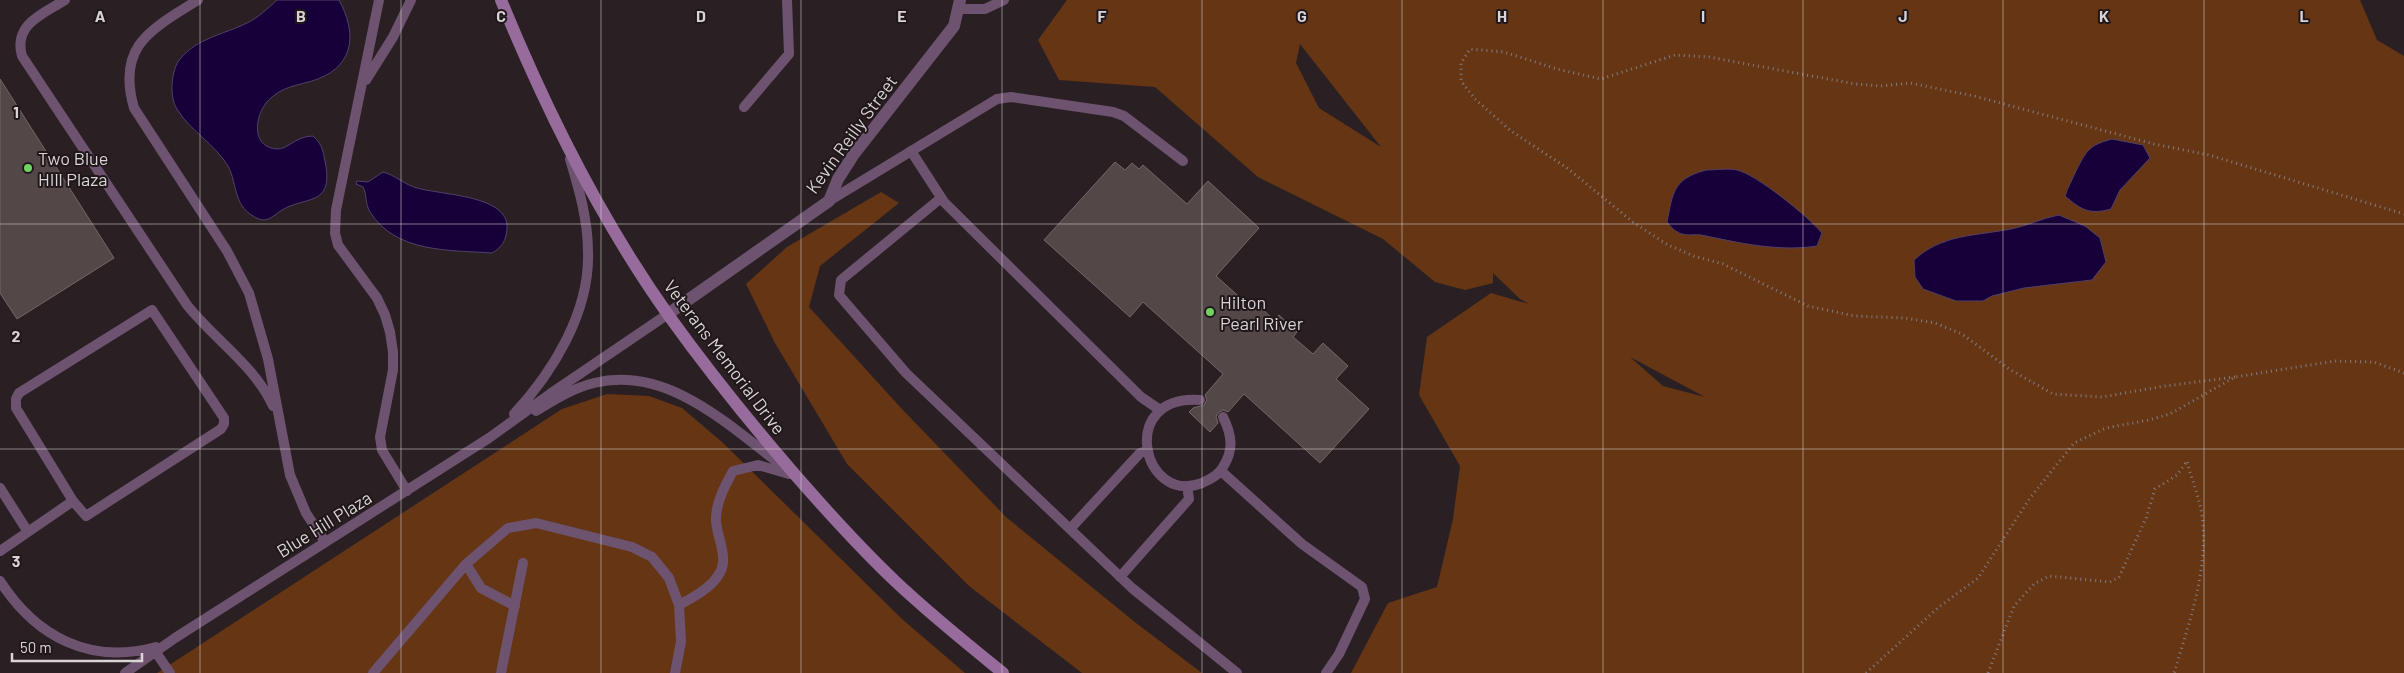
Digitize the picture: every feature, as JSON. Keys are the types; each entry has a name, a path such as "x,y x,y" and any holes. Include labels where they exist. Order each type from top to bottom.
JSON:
{"street":[{"name":"Veterans Memorial Drive","path":"501,0 561,132 610,222 668,314 732,400 797,477 862,548 896,582 1003,673"},
{"name":"Kevin Reilly Street","path":"668,314 829,201 838,179 854,154 954,26 959,4"}],"lane":[{"path":"66,0 25,27 19,46 22,56 187,305 261,384 276,412 281,428"},
{"path":"198,0 160,24 139,46 130,66 130,91 134,108 227,251 249,294 263,336 290,475 297,496 325,542"},
{"path":"379,0 336,210 335,233 338,245 344,256 377,298 385,314 394,352 393,370 380,437 382,450 407,491"},
{"path":"359,97 371,70 402,22 411,0"},
{"path":"744,108 789,54 787,0"},
{"path":"959,4 985,9 1004,0"},
{"path":"829,201 997,99 1011,98 1113,112 1124,116 1183,161"},
{"name":"Blue Hill Plaza","path":"489,438 522,405 548,370 569,332 583,294 588,253 587,230 576,180 561,132"},
{"path":"911,152 941,198 1141,397 1160,410"},
{"path":"941,198 841,280 839,295 906,373 1120,577 1237,673"},
{"path":"152,310 224,418 224,424 221,429 86,516 73,501 16,408 16,399 19,393 152,310"},
{"name":"Blue Hill Plaza","path":"132,671 155,651 489,438 668,314"},
{"name":"Blue Hill Plaza","path":"489,438 574,390 593,383 630,380 665,387 697,404 797,477"},
{"path":"1200,400 1186,399 1172,403 1160,410 1151,421 1146,434 1147,451 1150,462 1158,473 1170,481 1187,486 1210,479 1221,470 1229,458 1232,444 1230,430 1223,417"},
{"path":"1070,529 1140,453 1147,451"},
{"path":"680,605 698,595 717,576 723,563 716,520 718,501 733,471 758,465 797,477"},
{"path":"1221,470 1302,544 1362,587 1365,599 1339,654 1326,673"},
{"path":"1120,577 1189,499 1187,486"},
{"path":"0,488 28,532"},
{"path":"0,551 73,501"},
{"path":"373,673 466,564 508,528 536,523 632,547 652,557 669,578 680,605 682,642 675,673"},
{"path":"501,673 523,563"},
{"path":"466,564 481,588 515,606"},
{"name":"Blue Hill Plaza","path":"0,582 20,610 34,623 52,635 73,644 95,650 126,652 156,647 175,638"},
{"path":"155,651 170,673"}],"path":[{"path":"2404,214 2209,155 2145,142 1974,96 1910,83 1881,86 1855,84 1709,57 1675,56 1601,79 1557,69 1504,52 1470,49 1461,63 1461,82 1475,100 1511,131 1567,168 1633,222 1668,245 1694,256 1723,264 1808,306 1855,316 1905,318 1935,323 1962,334 2009,369 2052,394 2102,398 2165,386 2335,362 2374,362 2404,372"},
{"path":"1866,673 1939,607 1978,578 2030,498 2074,443 2106,428 2170,414 2235,376"},
{"path":"1988,673 2014,606 2034,584 2049,576 2110,582 2119,577 2146,518 2155,489 2177,475 2187,461 2202,515 2204,551 2192,611 2174,673"}],"shaded area":[{"path":"277,0 339,0 345,12 350,35 346,56 331,73 277,93 266,103 262,110 257,128 258,136 262,142 268,147 278,149 302,138 313,136 322,150 327,179 325,188 315,198 291,206 268,219 262,220 244,209 237,195 228,166 216,150 182,117 174,104 172,84 177,64 187,52 203,41 251,21"},
{"path":"1067,0 2360,0 2377,40 2404,56 2404,673 1351,673 1388,603 1437,587 1453,519 1460,466 1419,395 1427,337 1491,293 1529,304 1520,299 1493,273 1493,283 1465,290 1435,282 1383,239 1258,177 1155,87 1059,80 1038,40","holes":["1300,44 1381,147 1319,108 1296,63","1630,357 1705,397 1663,386"]},
{"path":"2112,139 2143,145 2150,158 2120,190 2111,209 2091,211 2081,208 2065,196 2066,193 2076,171 2089,150 2093,146"},
{"path":"1706,170 1737,170 1746,173 1769,187 1822,233 1817,246 1788,248 1759,246 1701,235 1684,235 1675,231 1667,222 1676,188 1687,178"},
{"path":"383,172 413,187 472,198 498,209 505,218 507,229 503,243 492,253 441,250 409,242 394,235 381,225 370,212 363,187 356,184 357,181 368,182"},
{"path":"881,192 899,203 820,266 809,307 901,408 1006,517 1136,623 1202,673 1082,673 969,586 847,464 775,343 746,284 787,247"},
{"path":"2059,215 2085,226 2100,238 2106,262 2092,280 2024,288 1992,296 1983,301 1956,301 1923,289 1915,277 1914,260 1936,245 1960,237 2017,228"},
{"path":"607,394 649,396 682,408 722,442 902,619 965,673 157,673 562,409"}],"building":[{"name":"Two Blue HIll Plaza","path":"0,79 114,258 17,319 0,293"},
{"name":"Hilton Pearl River","path":"1115,162 1125,170 1132,163 1139,169 1143,165 1187,204 1208,181 1259,228 1216,276 1254,310 1258,305 1274,320 1279,315 1297,332 1293,337 1313,354 1323,343 1348,366 1336,379 1369,409 1320,463 1244,394 1228,412 1223,410 1218,413 1216,417 1218,423 1210,432 1189,412 1193,408 1204,405 1207,400 1205,395 1223,374 1143,302 1130,317 1044,240"}],"place":[{"name":"Two Blue HIll Plaza","path":"28,168"},
{"name":"Hilton Pearl River","path":"1210,312"}]}
